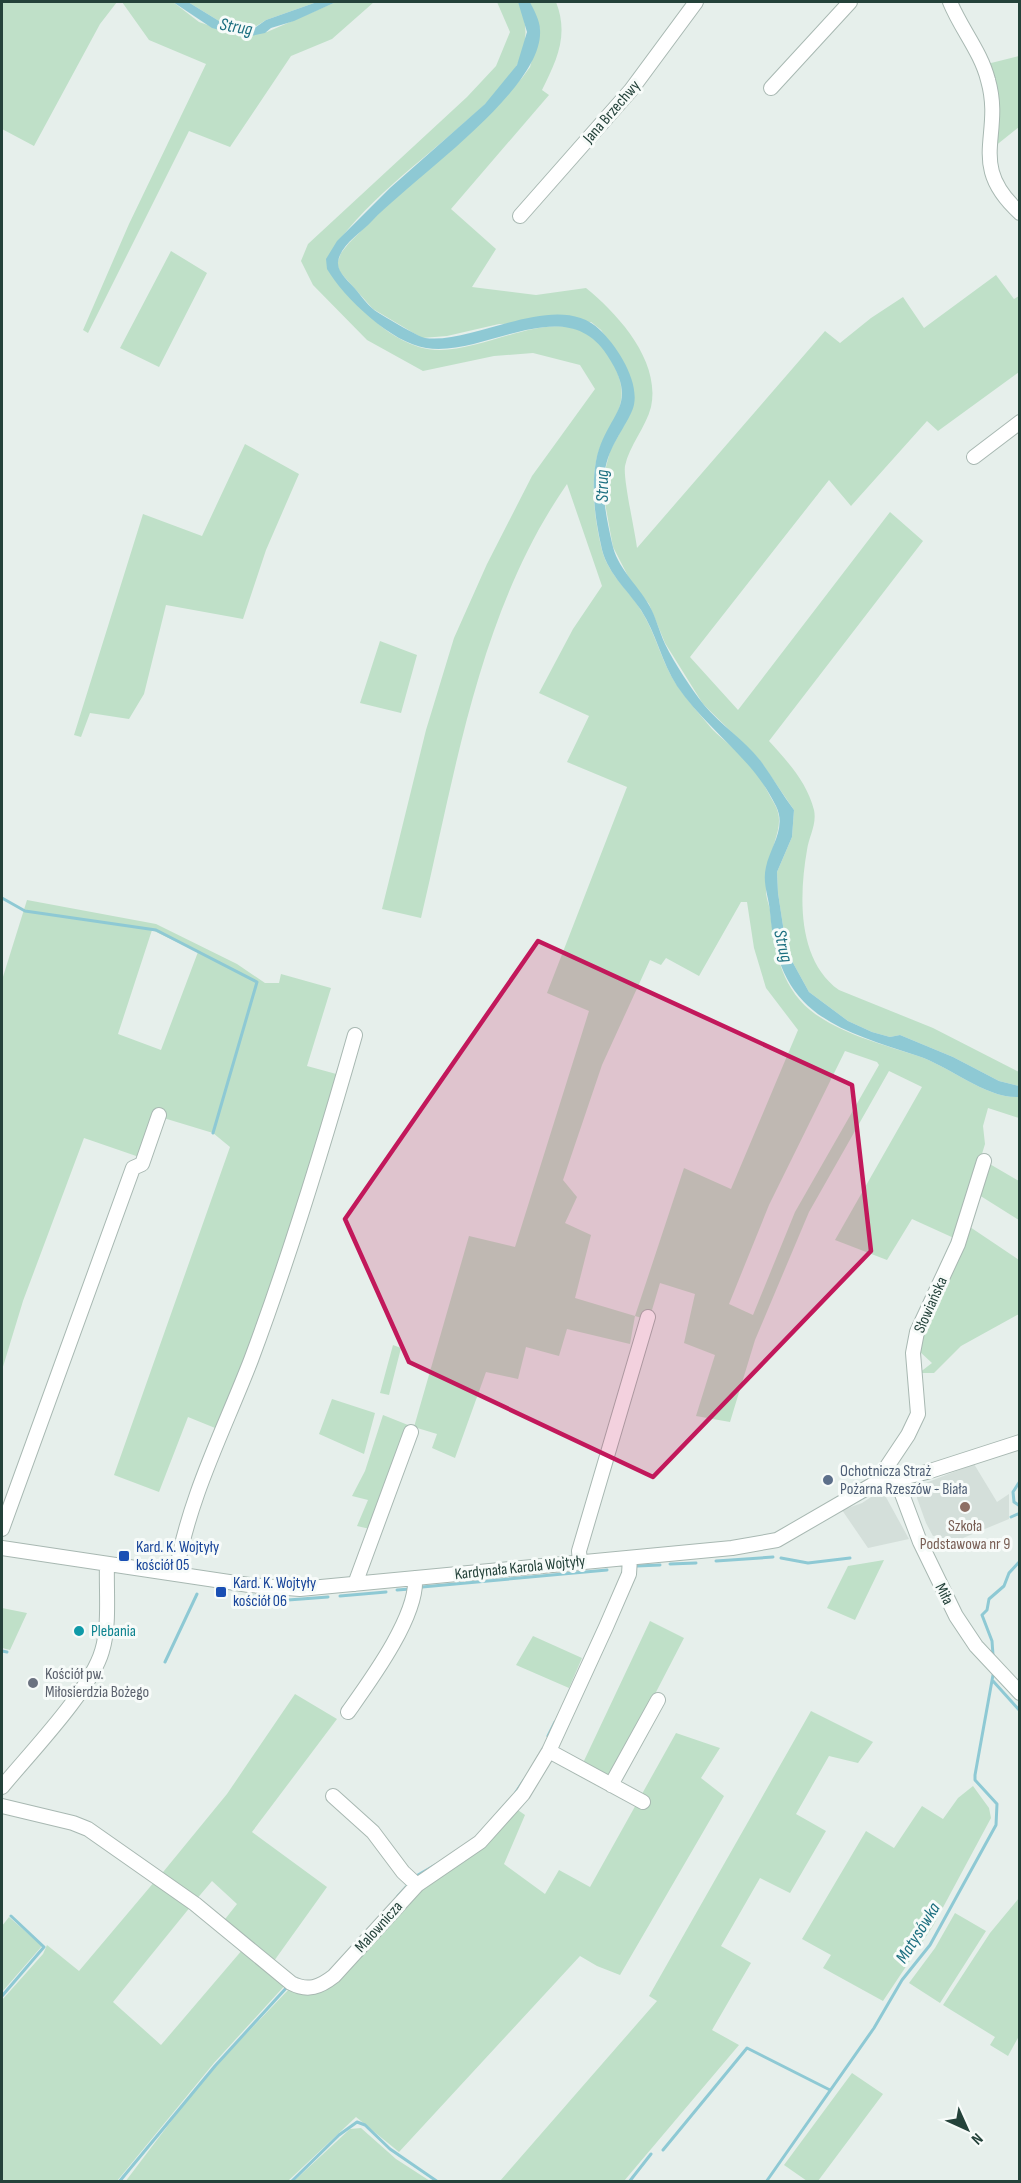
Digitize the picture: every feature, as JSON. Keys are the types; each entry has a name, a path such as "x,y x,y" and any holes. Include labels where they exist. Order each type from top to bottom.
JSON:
{"street":[{"name":"Jana Brzechwy","path":"520,216 621,103 696,2"},
{"path":"771,88 850,2"},
{"path":"950,2 989,81 992,99 989,147 991,173 998,189 1020,213"},
{"path":"974,457 1020,422"},
{"path":"176,1574 180,1546 202,1482 291,1250 355,1035"},
{"path":"2,1529 133,1168 142,1164 159,1115"},
{"name":"Słowiańska","path":"890,1479 882,1474 885,1466 908,1435 918,1414 913,1353 917,1332 958,1244 984,1161"},
{"path":"580,1563 582,1540 648,1317"},
{"path":"355,1584 411,1432"},
{"name":"Kardynała Karola Wojtyły","path":"2,1548 279,1588 355,1584 630,1558 768,1543 792,1533 847,1498 890,1479 927,1472 1020,1442"},
{"name":"Miła","path":"890,1479 956,1616 976,1646 1020,1693"},
{"name":"Malownicza","path":"2,1806 73,1823 88,1829 195,1904 282,1977 303,1989 318,1986 334,1976 417,1885 467,1852 500,1823 523,1794 549,1751 629,1574 630,1558"},
{"path":"2,1787 61,1716 100,1658 104,1642 107,1564"},
{"path":"348,1712 372,1678 405,1618 416,1594 415,1578"},
{"path":"611,1785 658,1700"},
{"path":"549,1751 643,1803"},
{"path":"333,1796 373,1832 403,1872 417,1885"}],"highlighted area":[{"path":"538,941 852,1085 871,1251 653,1477 409,1362 345,1219"}],"shaded area":[{"name":"Szkoła Podstawowa nr 9","path":"974,1464 997,1502 1009,1494 1009,1519 939,1548 936,1536 933,1536 926,1523 917,1498 917,1490 923,1484"},
{"path":"882,1490 909,1539 868,1548 842,1510 862,1503"}],"green space":[{"path":"2,2 117,2 100,24 34,146 2,129"},
{"path":"122,2 173,2 199,22 237,35 267,32 336,2 374,2 332,39 291,56 230,147 189,131 88,333 83,330 129,224 206,64 149,40"},
{"path":"188,2 317,2 248,28 219,21"},
{"path":"497,2 518,2 524,17 526,32 524,48 513,71 502,87 481,108 372,203 339,240 327,259 355,299 377,322 389,332 419,347 444,350 471,346 527,330 554,326 579,330 600,344 617,372 621,386 619,408 604,438 595,472 595,515 604,556 613,574 642,612 668,670 679,688 712,729 754,768 777,810 779,824 767,879 766,896 780,964 785,977 800,1000 810,1010 834,1026 930,1061 994,1093 1019,1097 1019,1118 988,1108 983,1126 985,1144 956,1239 912,1219 887,1260 835,1240 922,1087 889,1071 809,1212 755,1340 730,1422 696,1416 715,1355 684,1343 695,1294 660,1283 649,1320 635,1316 630,1344 567,1329 559,1356 526,1347 518,1379 486,1372 455,1458 432,1448 437,1434 414,1427 469,1236 515,1247 589,1011 547,993 627,787 567,762 589,716 539,693 573,629 602,586 567,484 537,533 512,585 491,638 459,749 421,918 382,909 426,730 454,638 487,564 532,476 595,389 580,365 533,353 494,356 423,371 367,340 313,285 301,261 308,244 467,97 496,66 510,32","holes":["741,902 747,902 754,948 766,988 798,1030 731,1189 684,1168 635,1316 575,1298 591,1235 565,1223 577,1197 563,1180 602,1065 650,960 661,965 666,958 699,976","845,1051 877,1062 879,1065 795,1212 753,1315 729,1304 769,1205"]},
{"path":"530,2 556,2 560,14 560,47 542,90 549,95 451,209 496,249 472,287 536,295 586,288 623,325 643,356 650,373 651,407 625,466 627,493 637,548 825,331 840,343 871,318 903,297 924,328 996,275 1014,299 1019,296 1019,372 938,431 927,421 851,506 829,480 690,657 738,710 890,512 923,541 769,741 807,790 814,810 804,868 804,926 815,962 825,977 839,990 933,1028 1019,1072 1019,1086 999,1081 953,1057 900,1035 890,1037 872,1032 848,1021 809,992 787,952 778,893 777,872 792,837 794,810 759,759 703,704 665,643 649,604 631,582 613,547 605,503 605,471 610,451 632,410 633,388 616,351 601,330 591,322 499,324 447,336 422,338 373,309 340,272 337,264 341,253 349,243 389,203 464,139 530,67 540,30"},
{"path":"1019,56 1019,127 994,147 987,64"},
{"path":"171,251 207,273 159,367 120,348"},
{"path":"245,444 299,474 266,550 243,619 166,605 144,694 129,719 90,713 81,737 74,735 143,514 202,536"},
{"path":"380,641 417,655 401,713 360,703"},
{"path":"27,900 156,924 237,964 265,983 279,983 281,974 331,988 307,1066 340,1075 302,1207 220,1430 188,1417 159,1492 114,1475 230,1147 213,1133 157,1116 142,1158 84,1138 23,1301 2,1370 2,980","holes":["152,930 198,952 161,1050 118,1034"]},
{"path":"988,1163 1019,1181 1019,1220 979,1195"},
{"path":"970,1227 1019,1260 1019,1314 961,1346 934,1373 919,1373 932,1363 919,1351 921,1335"},
{"path":"393,1345 401,1348 389,1395 380,1393"},
{"path":"332,1399 375,1413 364,1454 319,1434"},
{"path":"383,1415 408,1425 370,1529 357,1526 368,1500 352,1496 365,1471"},
{"path":"884,1560 855,1620 827,1608 848,1566"},
{"path":"2,1608 27,1613 10,1650 2,1648"},
{"path":"650,1621 684,1638 610,1781 582,1765"},
{"path":"533,1636 582,1658 569,1688 516,1665"},
{"path":"295,1694 337,1719 252,1832 327,1887 274,1961 222,1923 237,1904 212,1881 195,1901 159,1877 227,1794"},
{"path":"811,1711 873,1742 858,1763 829,1756 796,1814 826,1831 790,1893 760,1878 721,1946 751,1963 712,2030 739,2045 624,2181 500,2181 657,2001 649,1996"},
{"path":"676,1733 720,1748 701,1778 724,1796 620,1975 580,1956 399,2152 356,2117 288,2181 125,2182 204,2078 291,1987 315,1991 417,1890 515,1808 525,1815 504,1864 545,1894 559,1870 590,1887"},
{"path":"973,1786 989,1808 991,1818 933,1926 883,2001 823,1968 831,1955 802,1939 866,1831 894,1848 922,1806 943,1819 958,1798"},
{"path":"155,1881 191,1906 113,2002 161,2045 243,1949 287,1983 214,2063 117,2181 3,2182 2,2000 43,1954 47,1945 79,1971"},
{"path":"1019,1898 1019,2036 1008,2056 990,2045 995,2037 943,2005 990,1933"},
{"path":"955,1913 986,1931 940,2003 909,1983 935,1948"},
{"path":"9,1917 42,1946 2,1992 2,1926"},
{"path":"852,2073 883,2094 818,2181 807,2181 784,2165"},
{"path":"361,2128 396,2159 430,2181 294,2181 350,2129"}],"water":[{"name":"Strug","path":"173,2 188,2 219,21 248,28 256,27 266,20 317,2 336,2 294,21 271,28 265,33 246,37 212,28"},
{"name":"Strug","path":"518,2 530,2 538,19 540,30 536,53 521,79 472,132 347,245 340,256 338,266 344,277 373,309 425,338 445,338 539,316 562,315 582,319 607,337 627,368 635,401 612,447 605,471 605,507 615,552 623,568 649,605 665,644 693,691 704,705 760,760 794,810 792,837 777,872 787,952 809,992 848,1021 890,1037 900,1035 953,1057 999,1081 1019,1086 1019,1097 994,1093 981,1088 930,1061 836,1025 815,1012 798,995 785,974 775,946 765,879 768,860 779,830 779,814 776,806 755,773 702,717 677,686 641,610 612,572 604,555 595,514 596,461 622,399 617,373 607,355 590,336 569,328 547,327 449,349 426,348 399,338 370,318 345,293 327,269 326,259 337,241 390,188 485,104 517,65 527,32"}],"waterway":[{"path":"2,898 25,911 156,930 257,982 213,1133"},
{"name":"Matysówka","path":"1020,1481 1013,1492 1014,1502 1020,1506"},
{"path":"1011,1517 1020,1513"},
{"path":"716,1561 773,1557"},
{"path":"781,1558 808,1563 850,1558"},
{"name":"Matysówka","path":"993,1655 992,1641 982,1615 987,1610 989,1599 1004,1586 1009,1573 1020,1561"},
{"path":"670,1564 696,1563"},
{"path":"637,1566 660,1565"},
{"path":"422,1587 607,1570"},
{"path":"397,1590 410,1589"},
{"path":"340,1596 386,1592"},
{"path":"165,1662 197,1594"},
{"path":"252,1596 288,1600 328,1597"},
{"path":"2,1651 7,1652"},
{"name":"Matysówka","path":"766,2182 874,2028 902,1980 930,1945 996,1825 997,1804 975,1780 993,1675"},
{"path":"993,1681 1020,1711"},
{"path":"548,1736 555,1722"},
{"path":"516,1792 524,1780"},
{"path":"418,1875 437,1864"},
{"path":"398,1896 408,1885"},
{"path":"2,1996 44,1947 11,1916"},
{"path":"119,2182 215,2066 288,1986"},
{"path":"663,2150 747,2048 830,2090"},
{"path":"291,2182 339,2135 357,2122 365,2125 390,2149 438,2182"},
{"path":"629,2182 651,2154"}],"place":[{"name":"Ochotnicza Straż Pożarna Rzeszów - Biała","path":"828,1480"},
{"name":"Szkoła Podstawowa nr 9","path":"965,1507"},
{"name":"Kard. K. Wojtyły kościół 05","path":"124,1556"},
{"name":"Kard. K. Wojtyły kościół 06","path":"221,1592"},
{"name":"Plebania","path":"79,1631"},
{"name":"Kościół pw. Miłosierdzia Bożego","path":"33,1683"}]}
